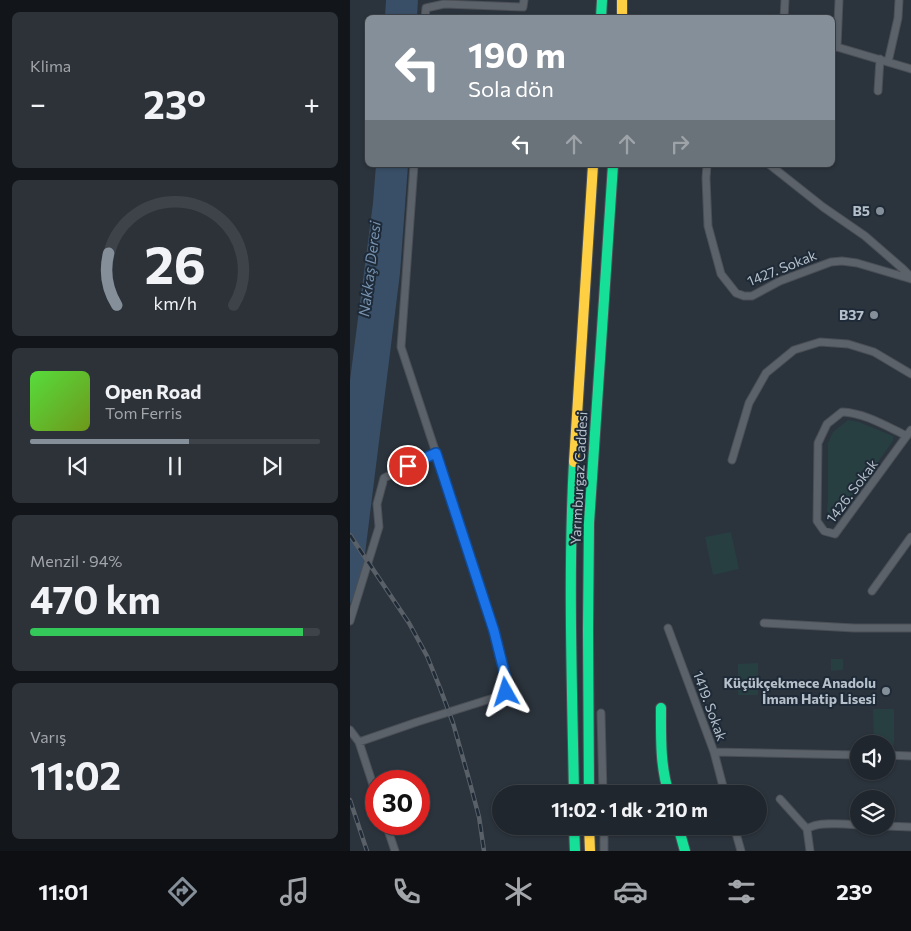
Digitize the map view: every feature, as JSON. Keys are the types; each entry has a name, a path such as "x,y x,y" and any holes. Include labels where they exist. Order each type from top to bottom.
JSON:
{"main road":[{"path":"601,15 602,0"},
{"path":"622,0 622,15"},
{"name":"Yarımburgaz Caddesi","path":"574,785 571,518 593,167"},
{"name":"Yarımburgaz Caddesi","path":"589,785 589,523 613,167"},
{"path":"661,708 661,742 666,785"},
{"path":"574,835 575,851"},
{"path":"589,835 590,851"},
{"path":"681,835 685,851"}],"street":[{"path":"425,15 426,8 444,4 523,7 524,0"},
{"path":"784,15 785,0"},
{"path":"839,0 835,48 911,68"},
{"path":"888,62 898,18 899,0"},
{"path":"878,91 880,59"},
{"path":"359,742 503,695 506,692 506,679 494,631 401,347 414,167"},
{"name":"1427. Sokak","path":"708,167 706,178 708,226 721,274 736,293 752,296 780,281 831,262 857,263 911,278"},
{"name":"1427. Sokak","path":"773,167 823,207 865,236 911,278"},
{"path":"732,460 749,403 766,373 794,350 820,342 848,344 874,352 911,374"},
{"name":"1426. Sokak","path":"842,412 853,413 909,433 835,534 824,532 817,521 818,443 827,424 842,412"},
{"path":"350,621 379,527 377,504 384,478 436,453"},
{"path":"872,590 911,537"},
{"path":"764,623 854,628 911,628"},
{"name":"1419. Sokak","path":"668,628 714,752 723,785"},
{"path":"601,713 603,785"},
{"path":"350,730 359,742 368,770"},
{"path":"714,752 850,754"},
{"path":"895,755 911,756"},
{"path":"780,799 807,829 810,851"},
{"path":"807,829 818,824 850,825"},
{"path":"895,826 911,827"},
{"path":"390,835 395,851"},
{"path":"604,835 604,851"},
{"path":"737,835 741,851"}],"green space":[{"path":"848,420 859,422 893,436 893,441 838,518 831,516 827,511 828,443 833,432"},
{"path":"731,532 739,569 713,575 705,537"},
{"path":"831,659 843,659 843,670 831,671"},
{"path":"758,663 758,695 738,695 738,664"},
{"path":"873,709 894,709 894,735 874,735"}],"water":[{"path":"386,0 418,0 417,15 385,15"},
{"name":"Nakkaş Deresi","path":"376,167 408,167 400,273 364,562 355,594 350,604 350,380 373,203"}],"railway":[{"path":"350,535 409,623 427,656 453,723 479,817 484,851"},
{"path":"350,800 367,851"}],"traffic: fast":[{"path":"601,15 602,0"},
{"path":"589,785 589,523 613,167"},
{"path":"574,462 571,587 574,785"},
{"path":"661,708 661,741 667,785"},
{"path":"574,835 575,851"},
{"path":"681,835 685,851"}],"traffic: slow":[{"path":"622,0 622,15"},
{"path":"574,462 593,167"},
{"path":"589,835 590,851"}],"place":[{"name":"B5","path":"880,211"},
{"name":"B37","path":"874,315"},
{"name":"Küçükçekmece Anadolu İmam Hatip Lisesi","path":"886,691"}],"route":[{"path":"408,466 436,453 494,631 506,679 506,692"}]}
